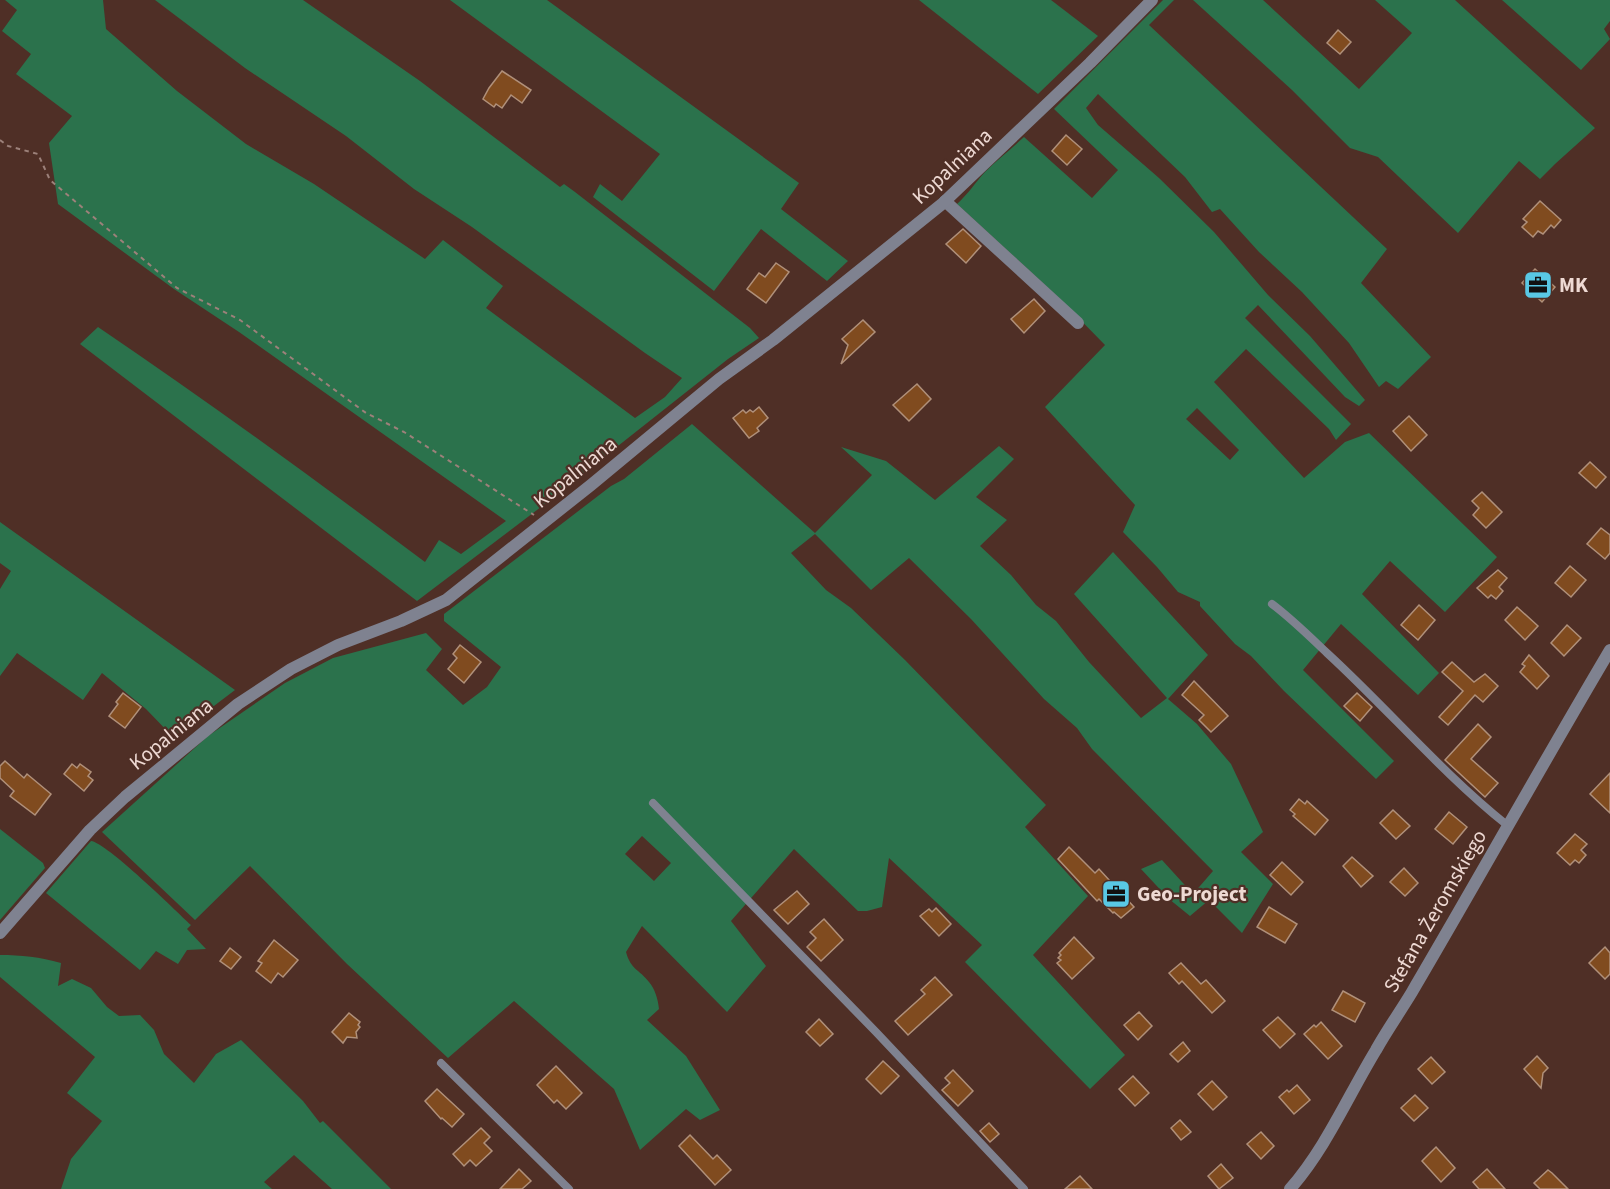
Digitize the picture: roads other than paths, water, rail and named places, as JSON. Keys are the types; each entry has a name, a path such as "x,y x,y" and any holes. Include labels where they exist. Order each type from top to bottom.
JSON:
{"street":[{"name":"Kopalniana","path":"0,933 90,830 125,797 238,704 291,669 338,645 401,621 446,600 719,379 773,340 945,201 1152,0"},
{"path":"945,201 1078,323"},
{"name":"Stefana Żeromskiego","path":"1290,1189 1305,1172 1337,1119 1610,650"}],"lane":[{"path":"1272,604 1293,620 1366,689 1482,805 1508,825"},
{"path":"653,803 876,1032 1024,1189"},
{"path":"441,1063 569,1189"}],"place":[{"name":"MK","path":"1538,285"},
{"name":"Geo-Project","path":"1116,894"}]}
